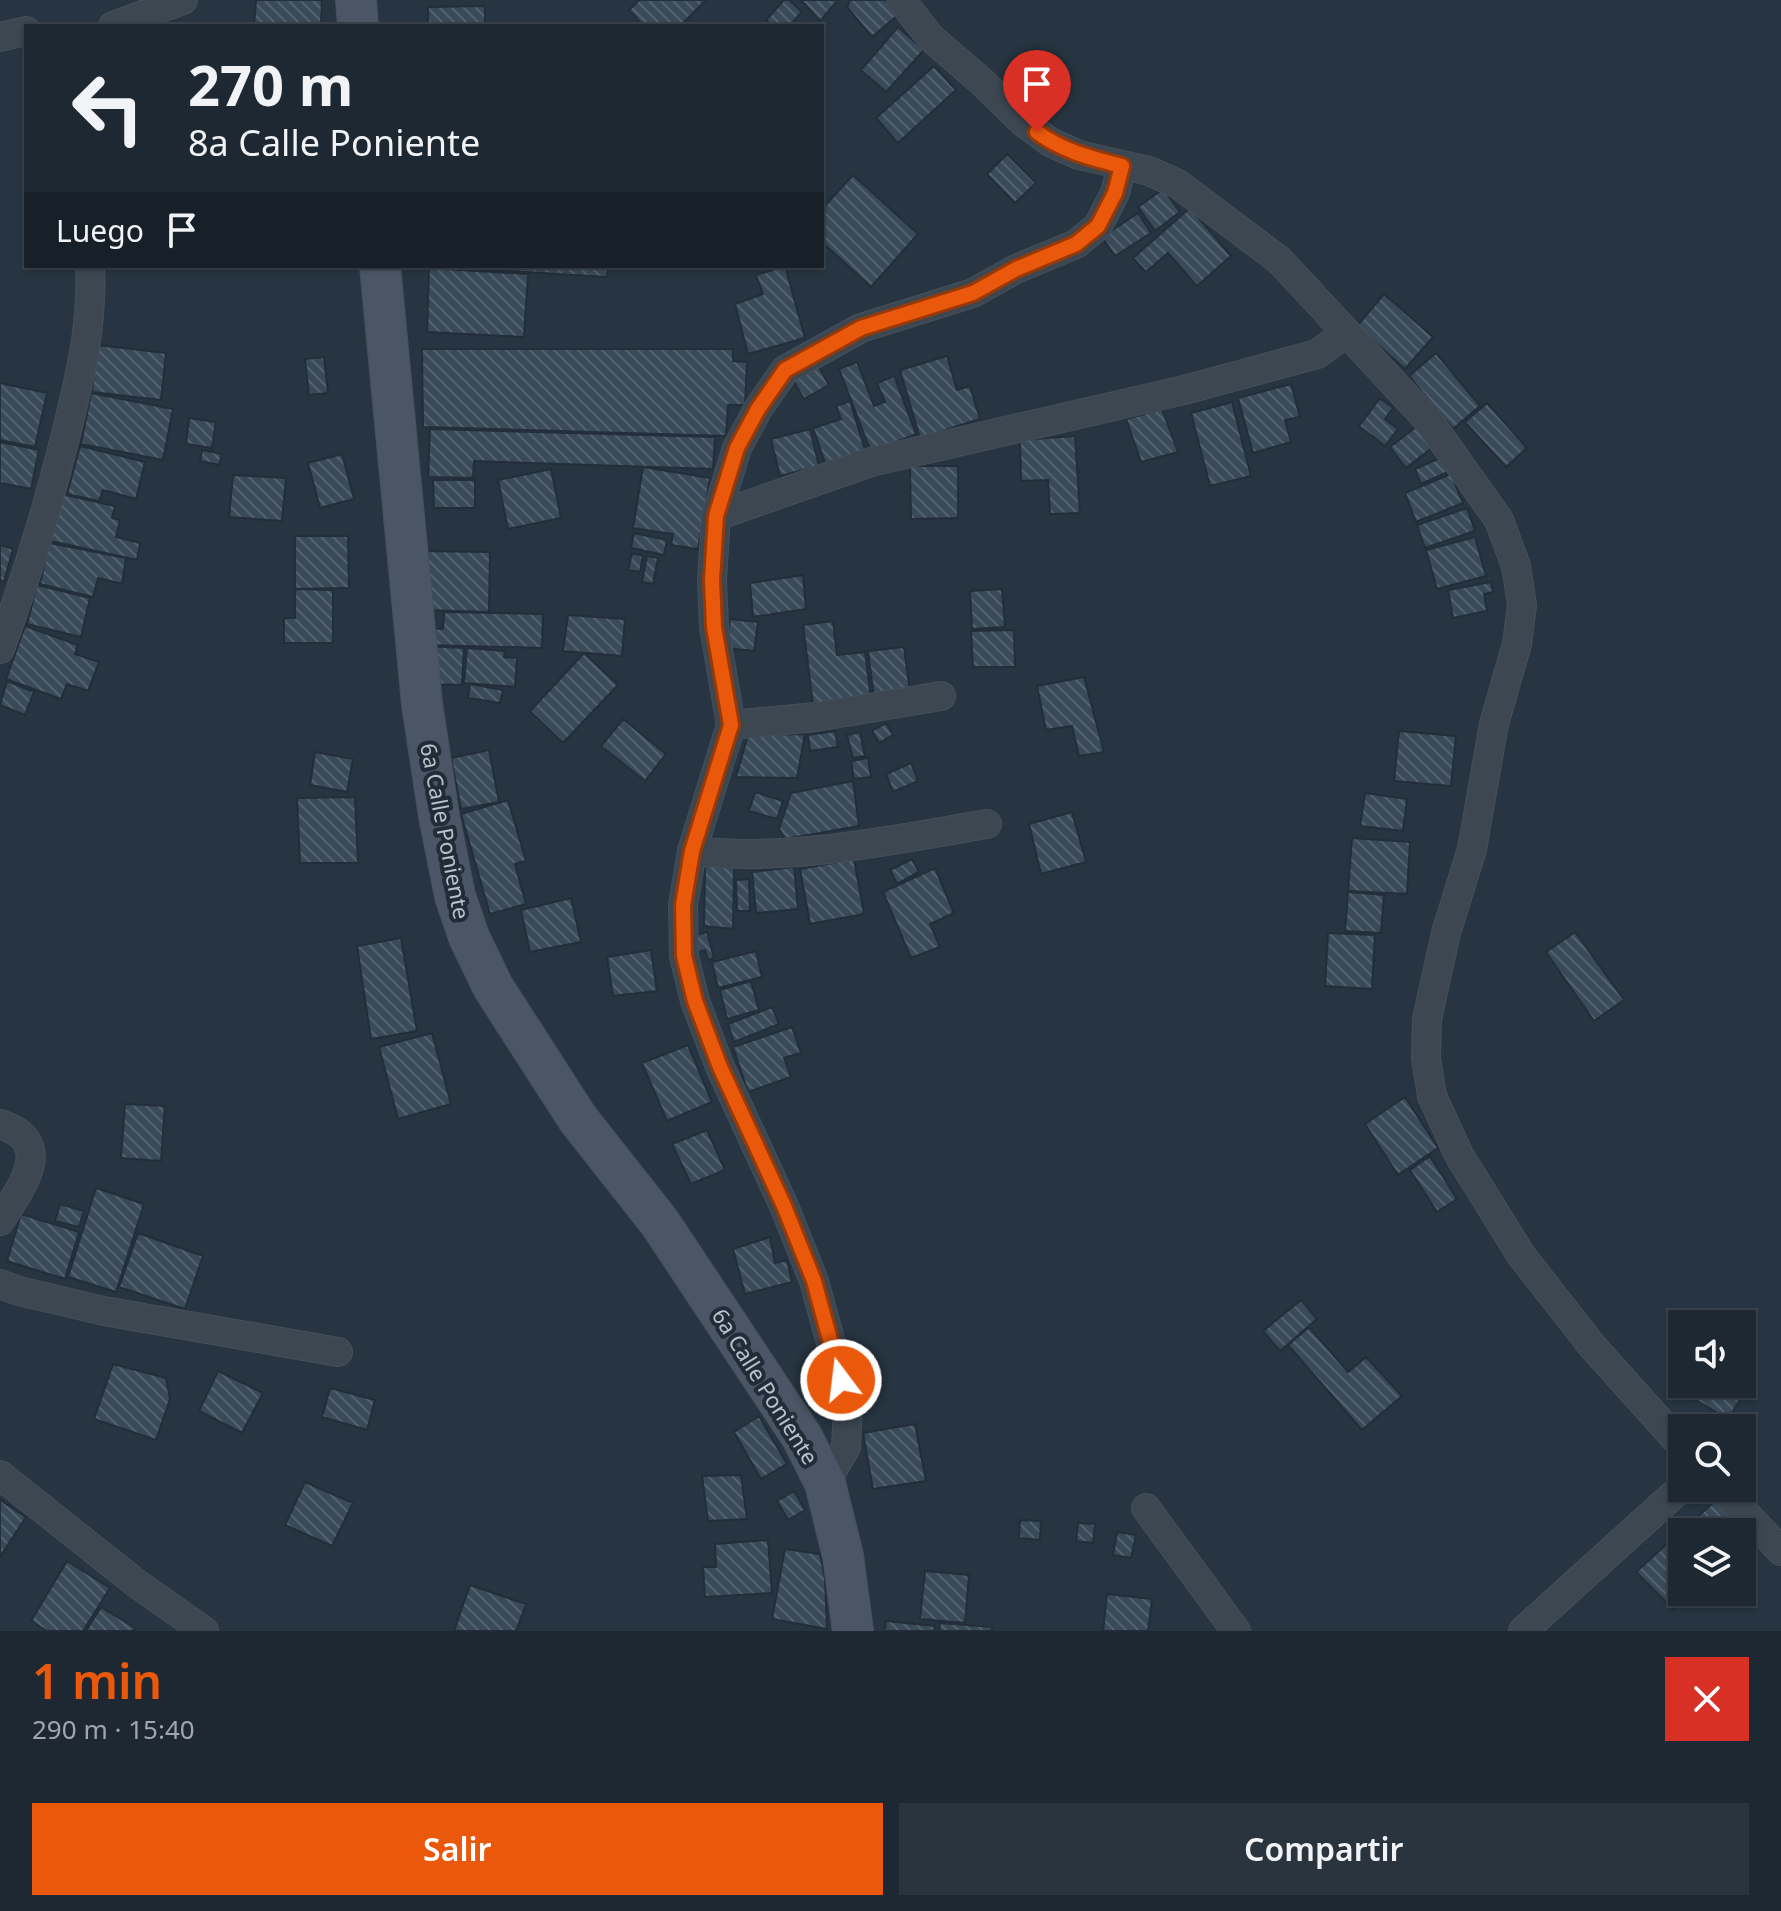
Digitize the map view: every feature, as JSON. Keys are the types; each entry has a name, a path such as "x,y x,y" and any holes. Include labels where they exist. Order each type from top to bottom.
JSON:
{"street":[{"path":"118,24 183,0"},
{"path":"356,0 358,24"},
{"path":"901,0 930,37 1023,122 1050,142 1079,155 1149,171 1178,184 1279,260 1428,420 1499,520 1516,566 1522,605 1517,644 1494,724 1472,849 1446,933 1427,1019 1426,1058 1432,1096 1459,1155 1521,1255 1593,1347 1668,1430"},
{"path":"0,37 24,31"},
{"path":"825,1483 846,1447 848,1405 814,1281 784,1206 720,1067 695,1001 684,956 683,905 692,851 731,725 714,627 712,566 716,516 737,448 758,409 785,370 861,328 973,293 1016,269 1076,244 1098,226 1115,193 1122,166"},
{"path":"0,649 56,474 82,368 90,322 90,268"},
{"name":"6a Calle Poniente","path":"380,268 422,704 455,896 469,937 493,987 532,1051 578,1119 660,1223 802,1437 825,1483 843,1556 853,1631"},
{"path":"716,516 871,462 1184,390 1317,354 1346,333"},
{"path":"731,725 831,715 941,696"},
{"path":"692,851 764,854 856,846 987,824"},
{"path":"0,1124 16,1129 28,1139 30,1150 29,1168 22,1187 0,1221"},
{"path":"0,1284 104,1311 338,1352"},
{"path":"0,1475 136,1583 204,1631"},
{"path":"1523,1631 1668,1500"},
{"path":"1734,1502 1781,1551"},
{"path":"1146,1508 1236,1631"}],"building":[{"path":"256,0 322,0 321,24 254,24"},
{"path":"639,0 706,0 682,24 642,24 629,10"},
{"path":"784,0 789,0 802,12 791,24 771,24 766,20"},
{"path":"801,0 838,0 820,21"},
{"path":"850,0 885,0 898,15 872,37 847,7"},
{"path":"485,6 485,24 428,24 428,7"},
{"path":"898,27 924,50 886,92 861,70"},
{"path":"934,66 956,90 898,143 876,118"},
{"path":"1007,154 1036,183 1015,203 987,174"},
{"path":"853,175 918,234 871,287 824,244 824,207"},
{"path":"1163,189 1180,212 1155,231 1138,207"},
{"path":"1190,208 1231,256 1197,286 1168,253 1146,272 1133,258"},
{"path":"1138,213 1151,233 1115,256 1102,237"},
{"path":"429,268 528,274 524,337 427,332"},
{"path":"456,268 608,268 607,277"},
{"path":"786,268 805,338 748,354 735,304 763,294 756,275"},
{"path":"1384,294 1433,337 1405,369 1357,326"},
{"path":"97,345 166,353 161,400 92,392"},
{"path":"422,349 733,349 733,361 747,362 745,405 728,405 726,436 423,427"},
{"path":"1436,353 1480,406 1453,429 1409,376"},
{"path":"947,356 957,390 970,386 980,419 920,438 900,370"},
{"path":"324,357 328,393 309,395 305,359"},
{"path":"816,362 829,385 804,399 791,377"},
{"path":"857,362 874,406 885,402 877,383 894,376 916,434 871,452 839,369"},
{"path":"0,383 47,393 35,447 0,440"},
{"path":"1291,384 1300,417 1285,420 1291,442 1253,453 1238,398"},
{"path":"91,393 173,409 163,460 81,444"},
{"path":"1380,398 1393,408 1385,419 1398,429 1385,446 1359,426"},
{"path":"850,401 865,450 825,463 813,428 841,419 836,406"},
{"path":"1232,402 1251,476 1210,486 1191,413"},
{"path":"1487,403 1527,448 1506,467 1465,422"},
{"path":"1162,409 1178,452 1141,462 1126,419"},
{"path":"189,418 216,422 212,448 186,444"},
{"path":"1416,427 1432,448 1406,468 1390,447"},
{"path":"430,429 715,437 713,469 474,461 473,478 428,477"},
{"path":"810,429 819,466 780,476 771,439"},
{"path":"1075,436 1080,513 1050,514 1048,480 1021,481 1020,440"},
{"path":"0,442 39,450 31,489 0,483"},
{"path":"80,446 145,462 136,499 103,490 99,501 67,494"},
{"path":"202,450 222,454 219,465 200,461"},
{"path":"342,454 354,499 320,508 308,463"},
{"path":"1442,457 1448,472 1421,484 1415,469"},
{"path":"910,466 958,466 958,518 911,519"},
{"path":"643,467 710,478 698,549 671,545 673,534 633,528"},
{"path":"551,469 561,518 508,529 498,480"},
{"path":"1451,474 1463,503 1416,522 1405,493"},
{"path":"233,475 286,478 282,521 229,517"},
{"path":"433,480 475,480 475,508 434,508"},
{"path":"61,494 115,506 112,518 120,520 116,537 140,543 137,560 51,541"},
{"path":"1467,508 1475,531 1425,548 1417,525"},
{"path":"634,533 667,540 664,555 631,548"},
{"path":"295,536 348,536 349,588 295,589"},
{"path":"1475,537 1486,576 1437,589 1426,550"},
{"path":"49,543 126,558 122,584 98,578 93,597 40,584"},
{"path":"0,545 13,549 4,582 0,580"},
{"path":"425,551 490,552 489,612 423,610"},
{"path":"632,553 643,556 640,572 628,570"},
{"path":"647,556 658,558 653,584 642,582"},
{"path":"803,575 806,609 753,617 750,583"},
{"path":"1491,582 1493,592 1484,594 1487,611 1453,618 1448,590"},
{"path":"37,585 90,598 81,637 27,624"},
{"path":"295,589 333,590 333,643 284,643 284,618 295,618"},
{"path":"1002,589 1005,627 972,629 970,591"},
{"path":"444,612 543,614 542,648 426,645 426,628 443,629"},
{"path":"568,615 625,619 622,656 563,651"},
{"path":"730,619 758,622 754,651 726,648"},
{"path":"833,621 837,655 865,652 871,698 813,705 803,625"},
{"path":"25,626 78,645 75,654 99,662 88,691 67,684 61,699 6,679"},
{"path":"1014,630 1015,667 973,667 971,631"},
{"path":"426,646 464,648 462,685 425,684"},
{"path":"904,647 910,692 874,697 868,651"},
{"path":"467,648 505,651 504,657 517,658 515,687 464,683"},
{"path":"584,653 618,685 563,743 530,711"},
{"path":"1084,677 1104,752 1079,756 1072,726 1046,730 1037,686"},
{"path":"7,681 34,692 25,715 0,705"},
{"path":"470,684 503,690 500,703 468,698"},
{"path":"623,719 666,754 645,781 601,746"},
{"path":"886,723 893,735 879,743 872,731"},
{"path":"835,731 838,747 810,751 808,735"},
{"path":"1399,731 1456,736 1451,786 1394,781"},
{"path":"860,732 865,756 853,758 847,735"},
{"path":"805,734 797,778 736,777 748,735"},
{"path":"489,750 499,802 461,809 451,758"},
{"path":"315,752 353,759 347,792 310,785"},
{"path":"868,758 871,777 854,779 851,761"},
{"path":"911,763 918,781 893,792 886,774"},
{"path":"853,781 859,826 785,839 779,829 791,793"},
{"path":"755,792 783,801 777,819 749,811"},
{"path":"1365,793 1407,799 1403,831 1360,826"},
{"path":"355,797 358,863 300,863 297,798"},
{"path":"508,800 526,861 515,864 526,904 490,914 461,814"},
{"path":"1072,812 1086,862 1041,874 1029,824"},
{"path":"1352,838 1410,842 1407,894 1348,891"},
{"path":"854,859 864,914 810,924 800,869"},
{"path":"912,859 919,872 897,884 890,870"},
{"path":"705,865 734,868 733,929 704,926"},
{"path":"794,867 798,909 756,913 752,872"},
{"path":"935,868 954,913 930,924 940,947 911,958 883,892"},
{"path":"749,879 750,911 737,911 736,880"},
{"path":"1348,892 1384,895 1381,933 1345,931"},
{"path":"571,898 581,942 530,952 521,910"},
{"path":"707,932 714,958 708,960 705,950 695,953 690,937"},
{"path":"1575,932 1624,1000 1594,1021 1546,952"},
{"path":"1328,933 1375,935 1372,989 1325,986"},
{"path":"401,938 417,1031 371,1039 357,946"},
{"path":"651,950 657,991 613,996 607,957"},
{"path":"756,951 762,977 718,988 712,962"},
{"path":"751,981 759,1010 727,1019 720,990"},
{"path":"772,1007 779,1024 734,1042 728,1024"},
{"path":"792,1027 801,1053 784,1058 791,1077 748,1092 733,1047"},
{"path":"432,1033 451,1104 398,1119 379,1047"},
{"path":"688,1045 712,1102 667,1121 642,1063"},
{"path":"1405,1097 1438,1148 1398,1175 1365,1124"},
{"path":"125,1104 165,1106 161,1161 121,1158"},
{"path":"707,1130 725,1170 691,1184 672,1144"},
{"path":"1430,1156 1457,1199 1437,1212 1410,1170"},
{"path":"96,1188 144,1204 116,1292 68,1277"},
{"path":"60,1204 84,1211 79,1227 55,1221"},
{"path":"21,1214 79,1232 65,1279 7,1261"},
{"path":"138,1233 203,1256 185,1309 119,1287"},
{"path":"770,1237 775,1263 787,1260 792,1282 745,1294 733,1249"},
{"path":"1301,1300 1317,1319 1280,1351 1263,1331"},
{"path":"1309,1327 1348,1372 1366,1357 1402,1396 1362,1430 1288,1345"},
{"path":"113,1364 166,1378 170,1399 156,1440 94,1419"},
{"path":"218,1371 263,1393 242,1433 199,1411"},
{"path":"330,1388 375,1400 367,1430 322,1417"},
{"path":"1692,1398 1741,1398 1731,1414 1720,1414"},
{"path":"759,1416 787,1464 761,1479 734,1432"},
{"path":"915,1424 926,1481 873,1489 863,1433"},
{"path":"741,1475 747,1519 708,1521 702,1476"},
{"path":"305,1482 353,1503 332,1546 285,1525"},
{"path":"794,1491 805,1510 788,1520 777,1501"},
{"path":"0,1500 26,1517 0,1557"},
{"path":"1716,1502 1733,1518 1696,1518"},
{"path":"1020,1520 1041,1521 1040,1540 1019,1538"},
{"path":"1078,1523 1095,1524 1093,1543 1076,1541"},
{"path":"1117,1532 1136,1535 1131,1558 1113,1555"},
{"path":"768,1540 772,1593 705,1597 703,1567 716,1567 715,1544"},
{"path":"1668,1543 1668,1604 1636,1572"},
{"path":"785,1549 820,1554 825,1578 827,1629 772,1619"},
{"path":"67,1561 110,1588 83,1631 47,1631 31,1621"},
{"path":"925,1571 969,1575 965,1623 920,1619"},
{"path":"470,1585 526,1604 516,1631 454,1631"},
{"path":"1107,1594 1152,1599 1148,1631 1103,1631"},
{"path":"101,1607 135,1628 133,1631 86,1631"},
{"path":"886,1621 935,1626 934,1631 885,1631"},
{"path":"940,1623 992,1627 992,1631 939,1631"}],"route":[{"path":"841,1380 814,1281 784,1206 720,1067 695,1001 684,956 683,905 692,851 731,725 714,627 712,580 716,516 737,448 758,409 785,370 861,328 973,293 1016,269 1076,244 1098,226 1115,193 1122,166 1079,155 1050,142 1037,132"}]}
